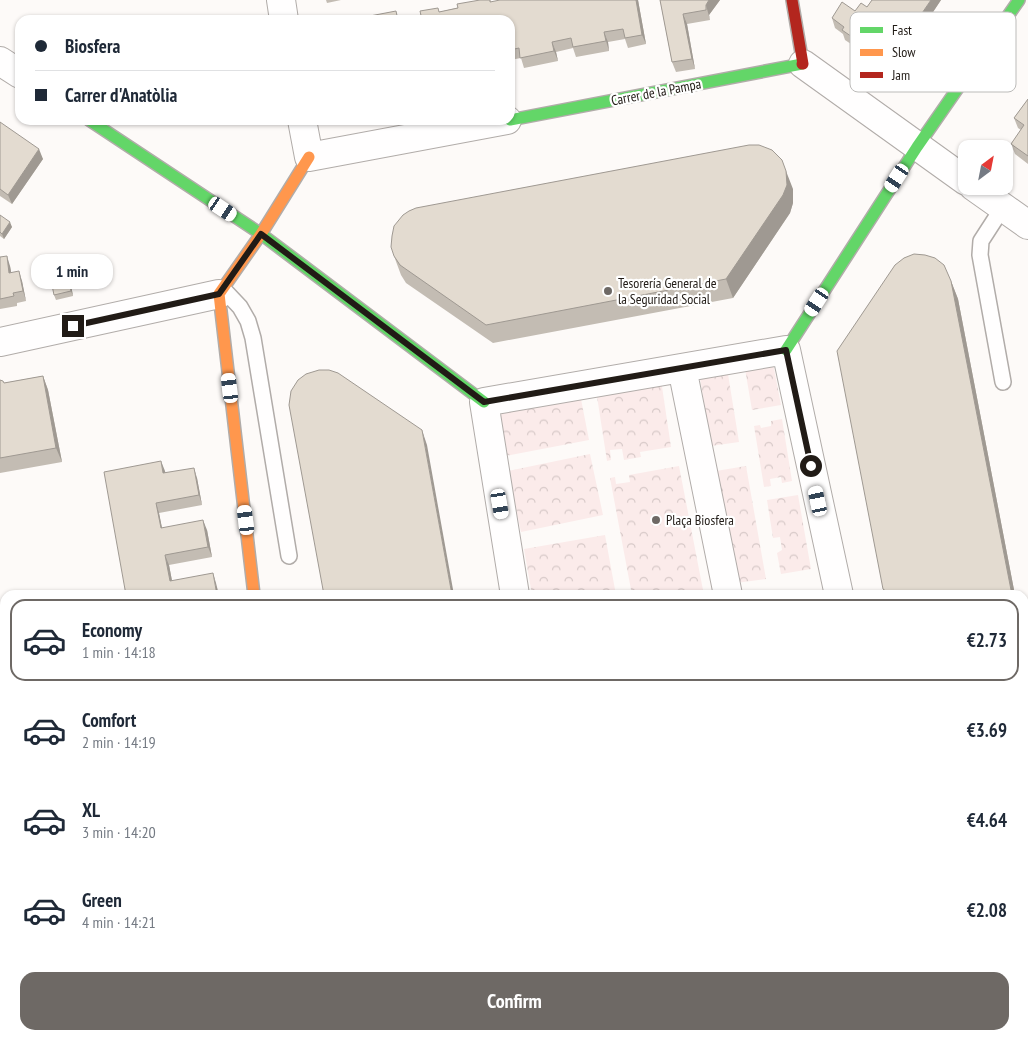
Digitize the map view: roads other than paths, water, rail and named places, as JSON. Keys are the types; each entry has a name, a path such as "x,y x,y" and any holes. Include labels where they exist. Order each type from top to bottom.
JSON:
{"street":[{"path":"281,0 283,15"},
{"path":"792,0 803,64 958,175"},
{"path":"1011,12 1019,0"},
{"path":"0,61 15,71"},
{"name":"Carrer de la Pampa","path":"515,119 803,64"},
{"path":"838,590 786,350 917,147 955,92"},
{"path":"97,125 261,234 484,402 515,590"},
{"path":"253,590 221,292 261,234 309,157 303,125"},
{"name":"Carrer de la Pampa","path":"309,157 482,125"},
{"path":"986,195 1028,224"},
{"path":"0,342 221,292"},
{"path":"484,402 786,350"},
{"path":"682,368 727,590"}],"lane":[{"path":"1003,207 981,241 980,255 1003,382"},
{"path":"221,292 240,307 251,330 289,556"}],"place":[{"name":"Tesorería General de la Seguridad Social","path":"608,291"},
{"name":"Plaça Biosfera","path":"656,520"}]}
